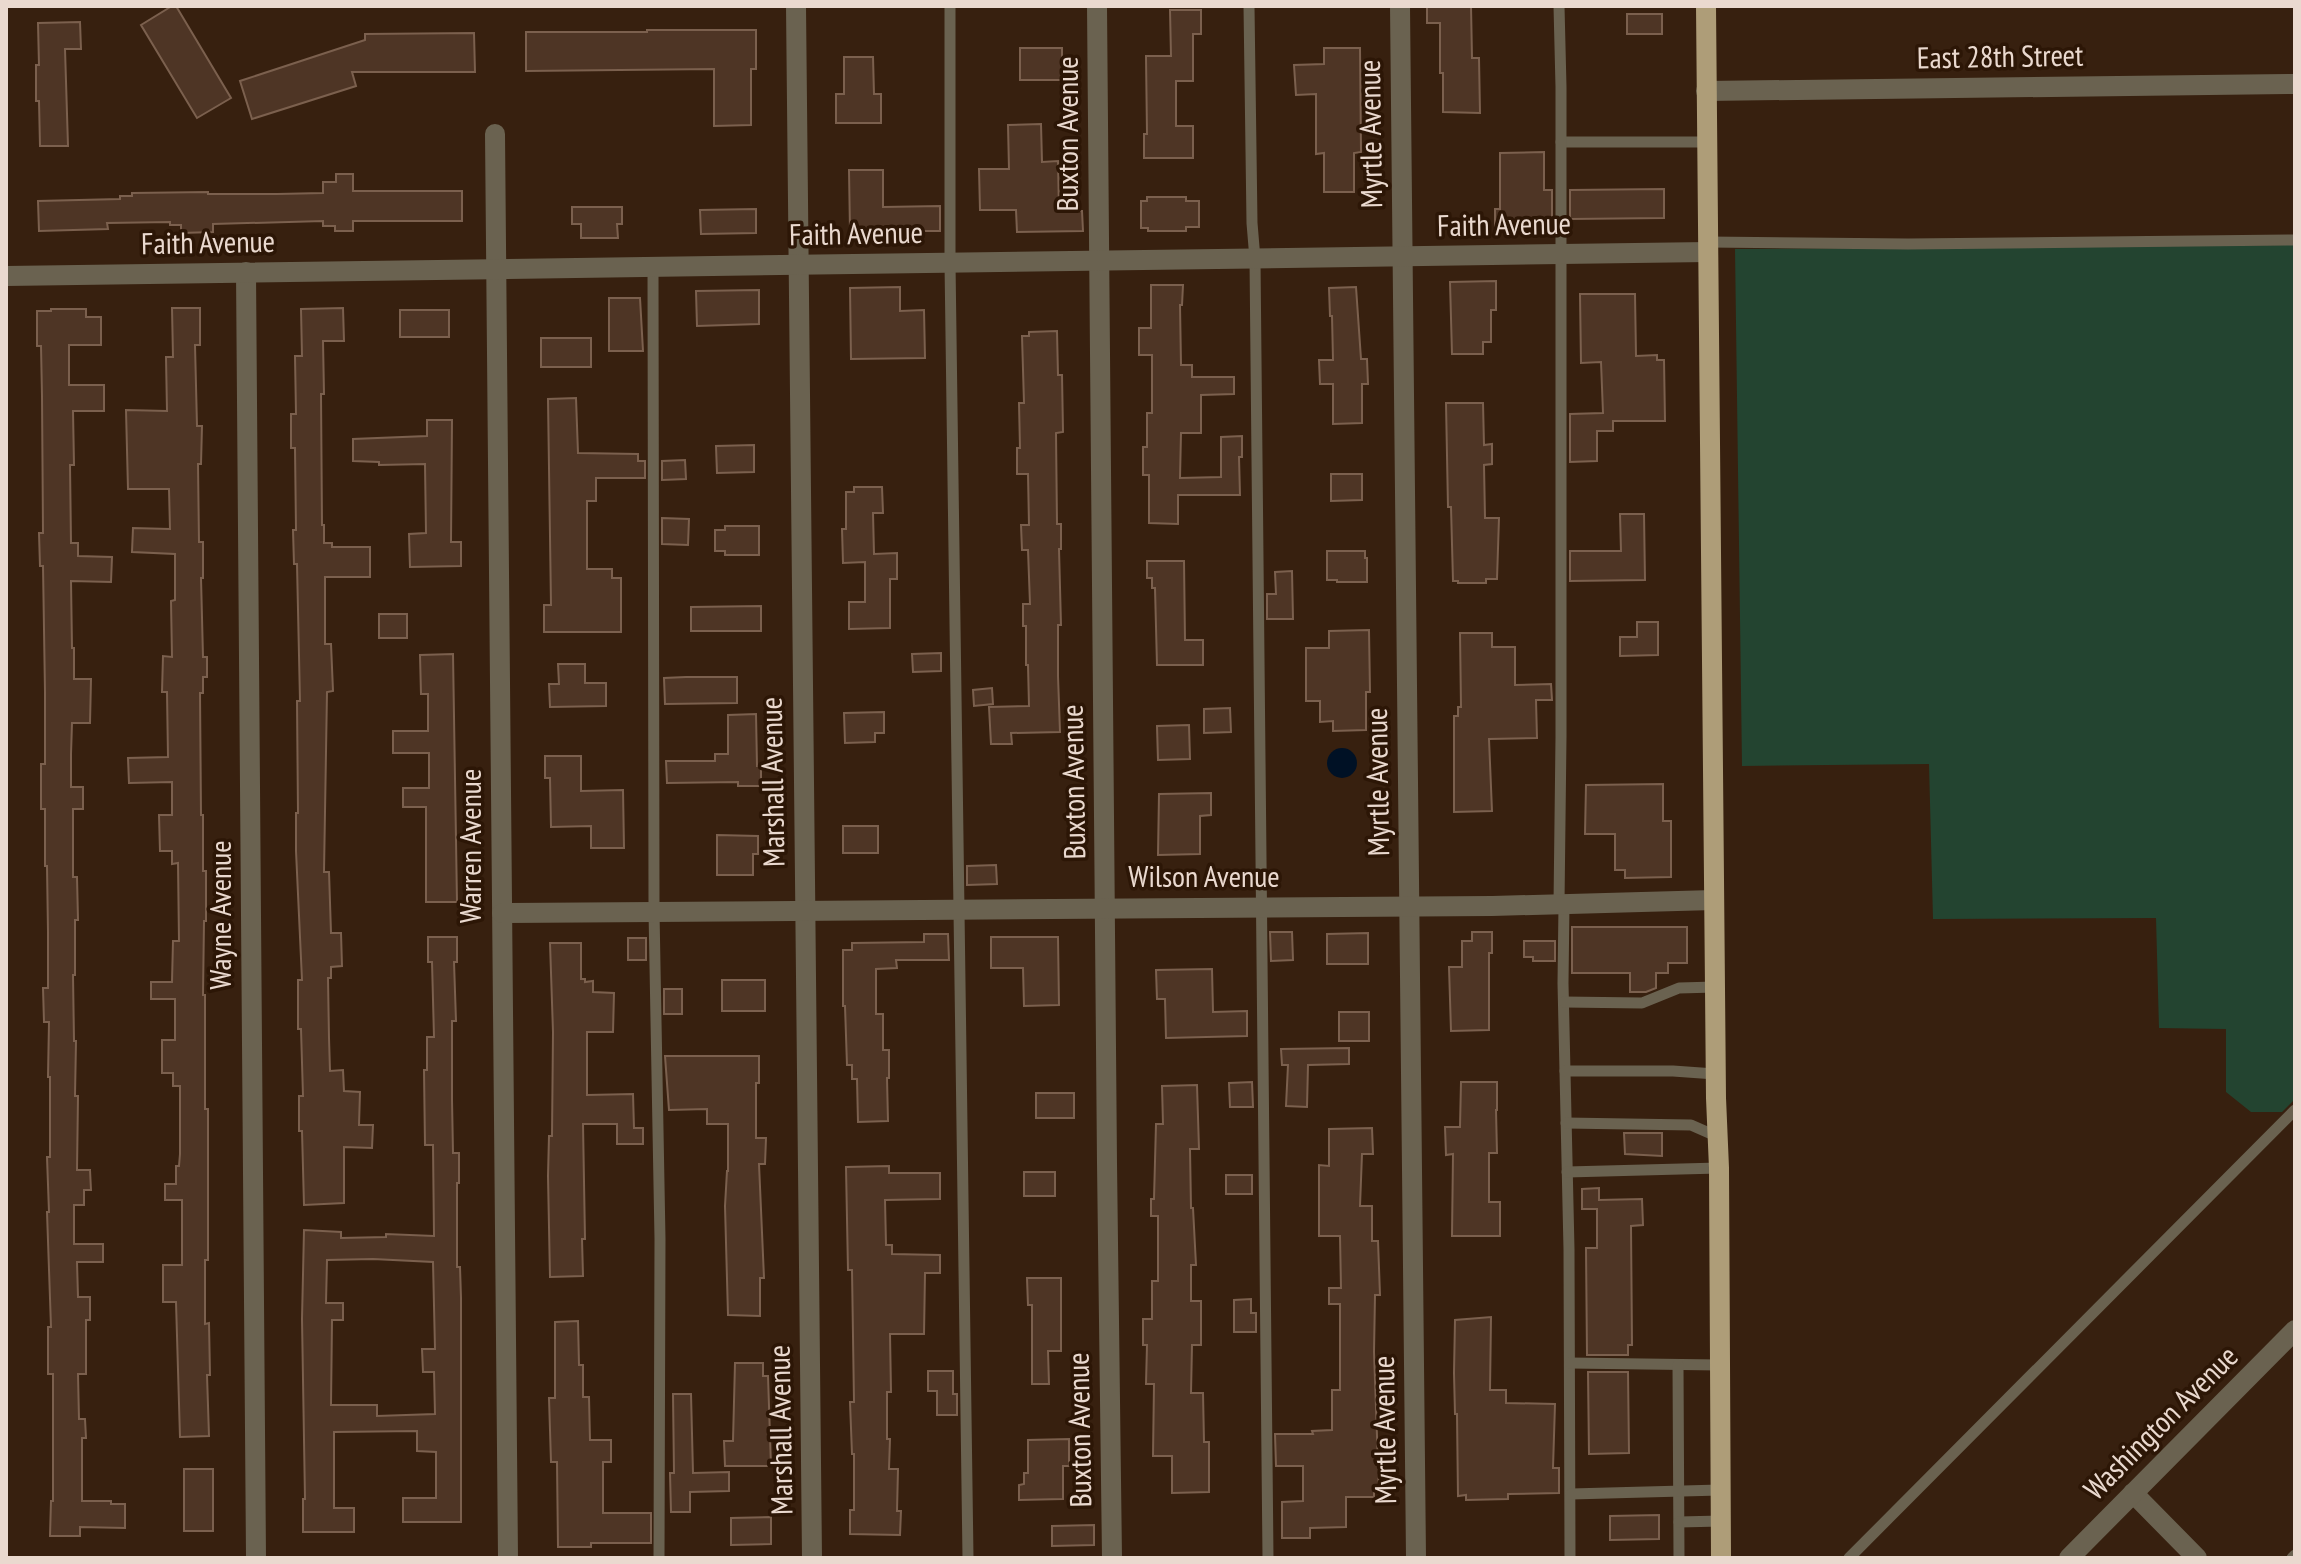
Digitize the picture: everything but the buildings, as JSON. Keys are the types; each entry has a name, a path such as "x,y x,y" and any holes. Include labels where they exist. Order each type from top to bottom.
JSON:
{"main road":[{"path":"1706,6 1721,1558"}],"street":[{"name":"Marshall Avenue","path":"796,6 812,1558"},
{"name":"Buxton Avenue","path":"1097,6 1112,1558"},
{"name":"Myrtle Avenue","path":"1400,6 1416,1558"},
{"name":"East 28th Street","path":"1706,91 2295,84"},
{"name":"Warren Avenue","path":"495,134 508,1558"},
{"name":"Faith Avenue","path":"6,276 1402,257 1708,247"},
{"name":"Wayne Avenue","path":"246,272 256,1558"},
{"name":"Wilson Avenue","path":"502,913 1409,906 1714,900"},
{"name":"Washington Avenue","path":"2069,1558 2295,1330"},
{"path":"2133,1493 2197,1558"}],"lane":[{"path":"950,6 950,263 968,1558"},
{"path":"1249,6 1255,259 1268,1558"},
{"path":"1559,6 1562,904 1570,1558"},
{"path":"1561,142 1707,142"},
{"path":"1708,247 2295,240"},
{"path":"653,267 654,911 660,1239 659,1558"},
{"path":"1564,1002 1642,1003 1679,988 1715,987"},
{"path":"1565,1071 1715,1074"},
{"path":"1849,1558 2295,1110"},
{"path":"1566,1123 1691,1125 1716,1136"},
{"path":"1567,1172 1719,1168"},
{"path":"1570,1363 1719,1365"},
{"path":"1678,1365 1679,1558"},
{"path":"1571,1494 1720,1490"},
{"path":"1679,1522 1721,1521"}],"green space":[{"path":"2295,245 2295,1099 2282,1112 2251,1112 2226,1092 2226,1029 2159,1028 2156,918 1933,919 1929,764 1742,766 1735,249"}],"water":[{"path":"1342,748 1348,749 1356,757 1356,769 1348,777 1342,778 1336,777 1328,769 1327,763 1328,757 1336,749"}]}
